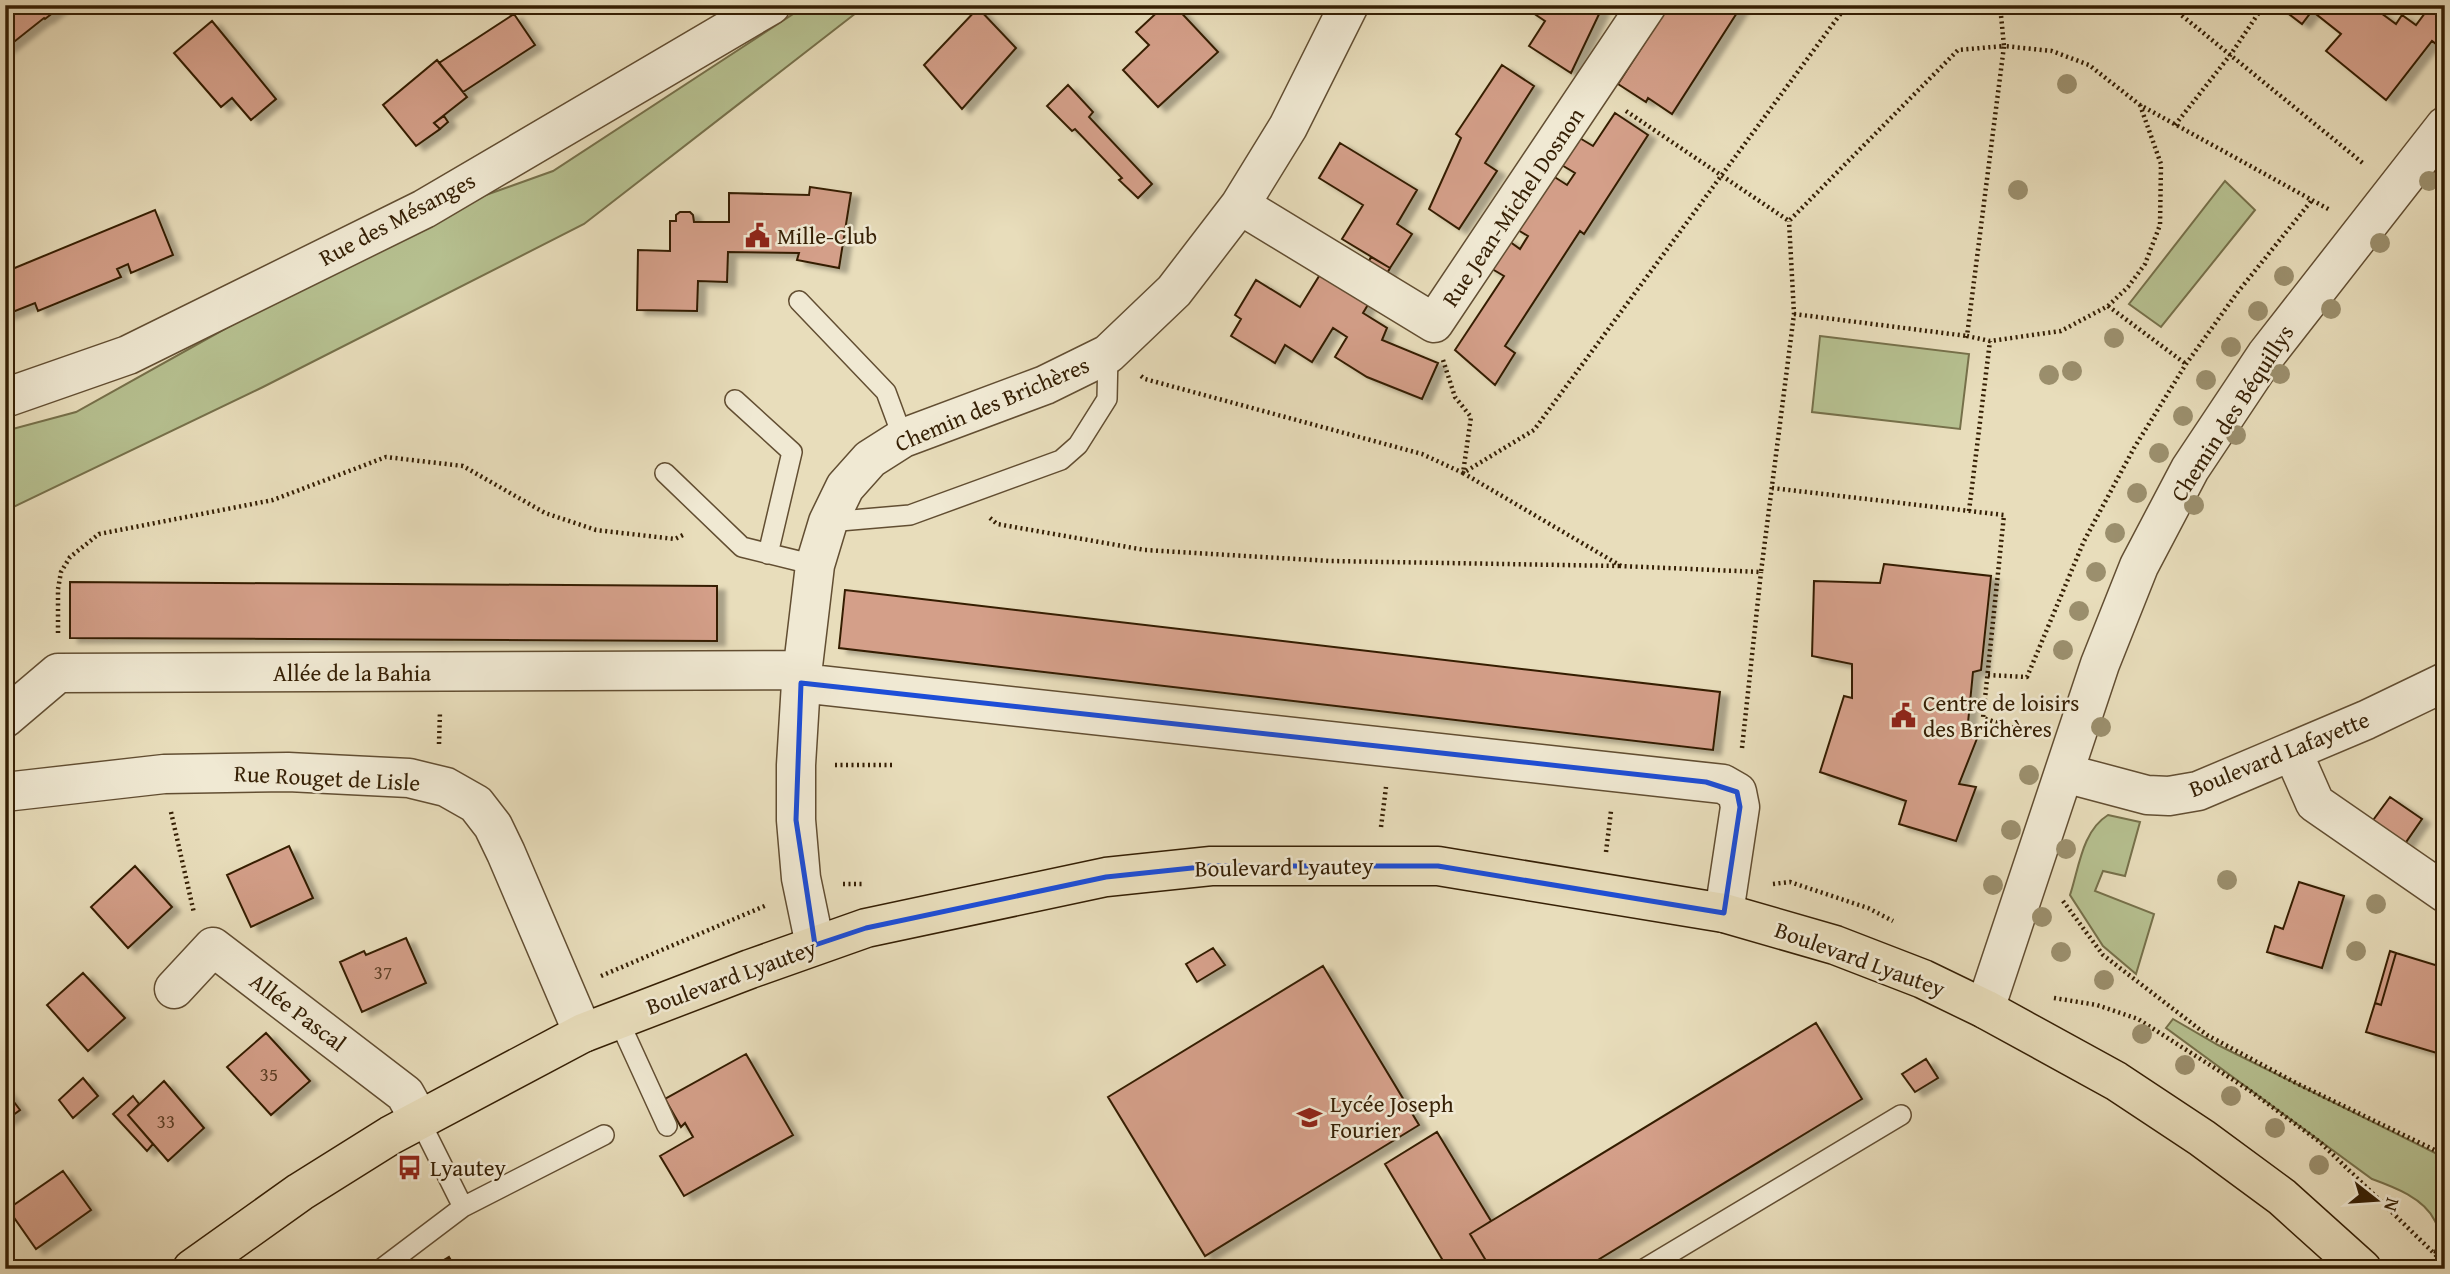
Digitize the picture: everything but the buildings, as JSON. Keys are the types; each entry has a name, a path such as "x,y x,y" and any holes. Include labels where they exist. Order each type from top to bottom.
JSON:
{"main road":[{"name":"Boulevard Lyautey","path":"192,1269 300,1192 419,1119 583,1033 866,928 1106,877 1211,866 1438,866 1724,913 1835,945 1923,979 1991,994 2202,1138 2282,1197 2362,1269"}],"street":[{"name":"Rue des Mésanges","path":"5,398 128,355 424,209 771,5"},
{"name":"Chemin des Brichères","path":"816,945 800,868 796,820 796,765 802,677 815,565 828,522 845,487 870,459 903,438 1045,385 1108,354 1174,291 1240,205 1288,127 1349,5"},
{"name":"Rue Jean-Michel Dosnon","path":"1240,205 1434,323 1647,5"},
{"name":"Chemin des Béquillys","path":"2064,773 2100,664 2139,566 2190,469 2266,355 2445,126"},
{"name":"Allée de la Bahia","path":"58,673 716,671 802,677 1730,788"},
{"path":"5,719 58,673"},
{"name":"Boulevard Lafayette","path":"2064,773 2147,795 2169,796 2198,792 2293,753 2445,682"},
{"path":"2293,753 2315,803 2445,893"},
{"name":"Rue Rouget de Lisle","path":"5,792 164,774 288,772 409,778 446,786 476,804 493,826 583,1033"},
{"path":"1991,994 2064,773"},
{"path":"1724,913 1740,807 1730,788"},
{"path":"174,989 213,947"},
{"name":"Allée Pascal","path":"213,947 405,1094 419,1119"}],"lane":[{"path":"799,302 886,393 903,438"},
{"path":"828,522 910,515 1061,460 1078,445 1107,399 1108,354"},
{"path":"735,400 792,452 768,554"},
{"path":"664,473 742,547 815,565"},
{"path":"618,1019 667,1126"},
{"path":"1644,1269 1901,1115"},
{"path":"419,1119 463,1207"},
{"path":"380,1269 463,1207 604,1135"}],"path":[{"path":"1464,473 1534,430 1847,5"},
{"path":"1966,337 2004,46 2000,5"},
{"path":"2169,5 2395,189"},
{"path":"2175,125 2231,54 2264,5"},
{"path":"1730,788 1794,314 1789,221 1958,50 2004,46 2052,51 2089,65 2140,105 2365,228"},
{"path":"1593,89 1789,221"},
{"path":"1794,314 1990,341 2061,331 2108,306 2129,287 2145,264 2160,225 2161,164 2140,105"},
{"path":"1988,675 2027,677 2084,541 2134,447 2186,363 2237,293 2312,200"},
{"path":"2108,306 2186,363"},
{"path":"1434,323 1455,397 1471,417 1464,473"},
{"path":"1969,511 1990,341"},
{"path":"1108,354 1145,379 1422,454 1464,473 1621,566"},
{"path":"58,673 58,589 61,572 70,557 99,534 273,500 386,457 463,466 545,513 596,530 675,539 715,522"},
{"path":"1772,488 2004,515 1983,718 2022,731"},
{"path":"967,495 997,524 1145,550 1330,561 1621,566 1761,572"},
{"path":"442,673 439,746 446,786"},
{"path":"796,765 895,765"},
{"path":"164,774 196,923 213,947"},
{"path":"2034,863 2102,956 2207,1035 2296,1083 2445,1155"},
{"path":"1991,994 2030,994 2097,1006 2138,1019 2249,1090 2320,1142 2445,1264"},
{"path":"2431,1249 2445,1255"}],"highlighted area":[{"path":"801,683 1706,782 1737,792 1740,807 1724,913 1438,866 1211,866 1106,877 866,928 815,945 796,820"}],"green space":[{"path":"807,5 852,5 856,13 584,224 263,387 5,511 5,431 76,412 427,216 553,171"},
{"path":"2225,181 2255,210 2161,327 2129,304"},
{"path":"1820,336 1969,354 1960,429 1812,412"},
{"path":"2108,815 2140,822 2125,876 2103,871 2095,891 2154,914 2136,974 2103,946 2070,895 2087,840 2092,830"},
{"path":"2173,1019 2218,1045 2435,1153 2445,1151 2445,1247 2435,1221 2424,1206 2408,1194 2372,1179 2166,1028"}],"place":[{"name":"Mille-Club","path":"757,236"},
{"name":"Centre de loisirs des Brichères","path":"1903,716"},
{"name":"Lycée Joseph Fourier","path":"1310,1117"},
{"name":"Lyautey","path":"410,1168"}]}
